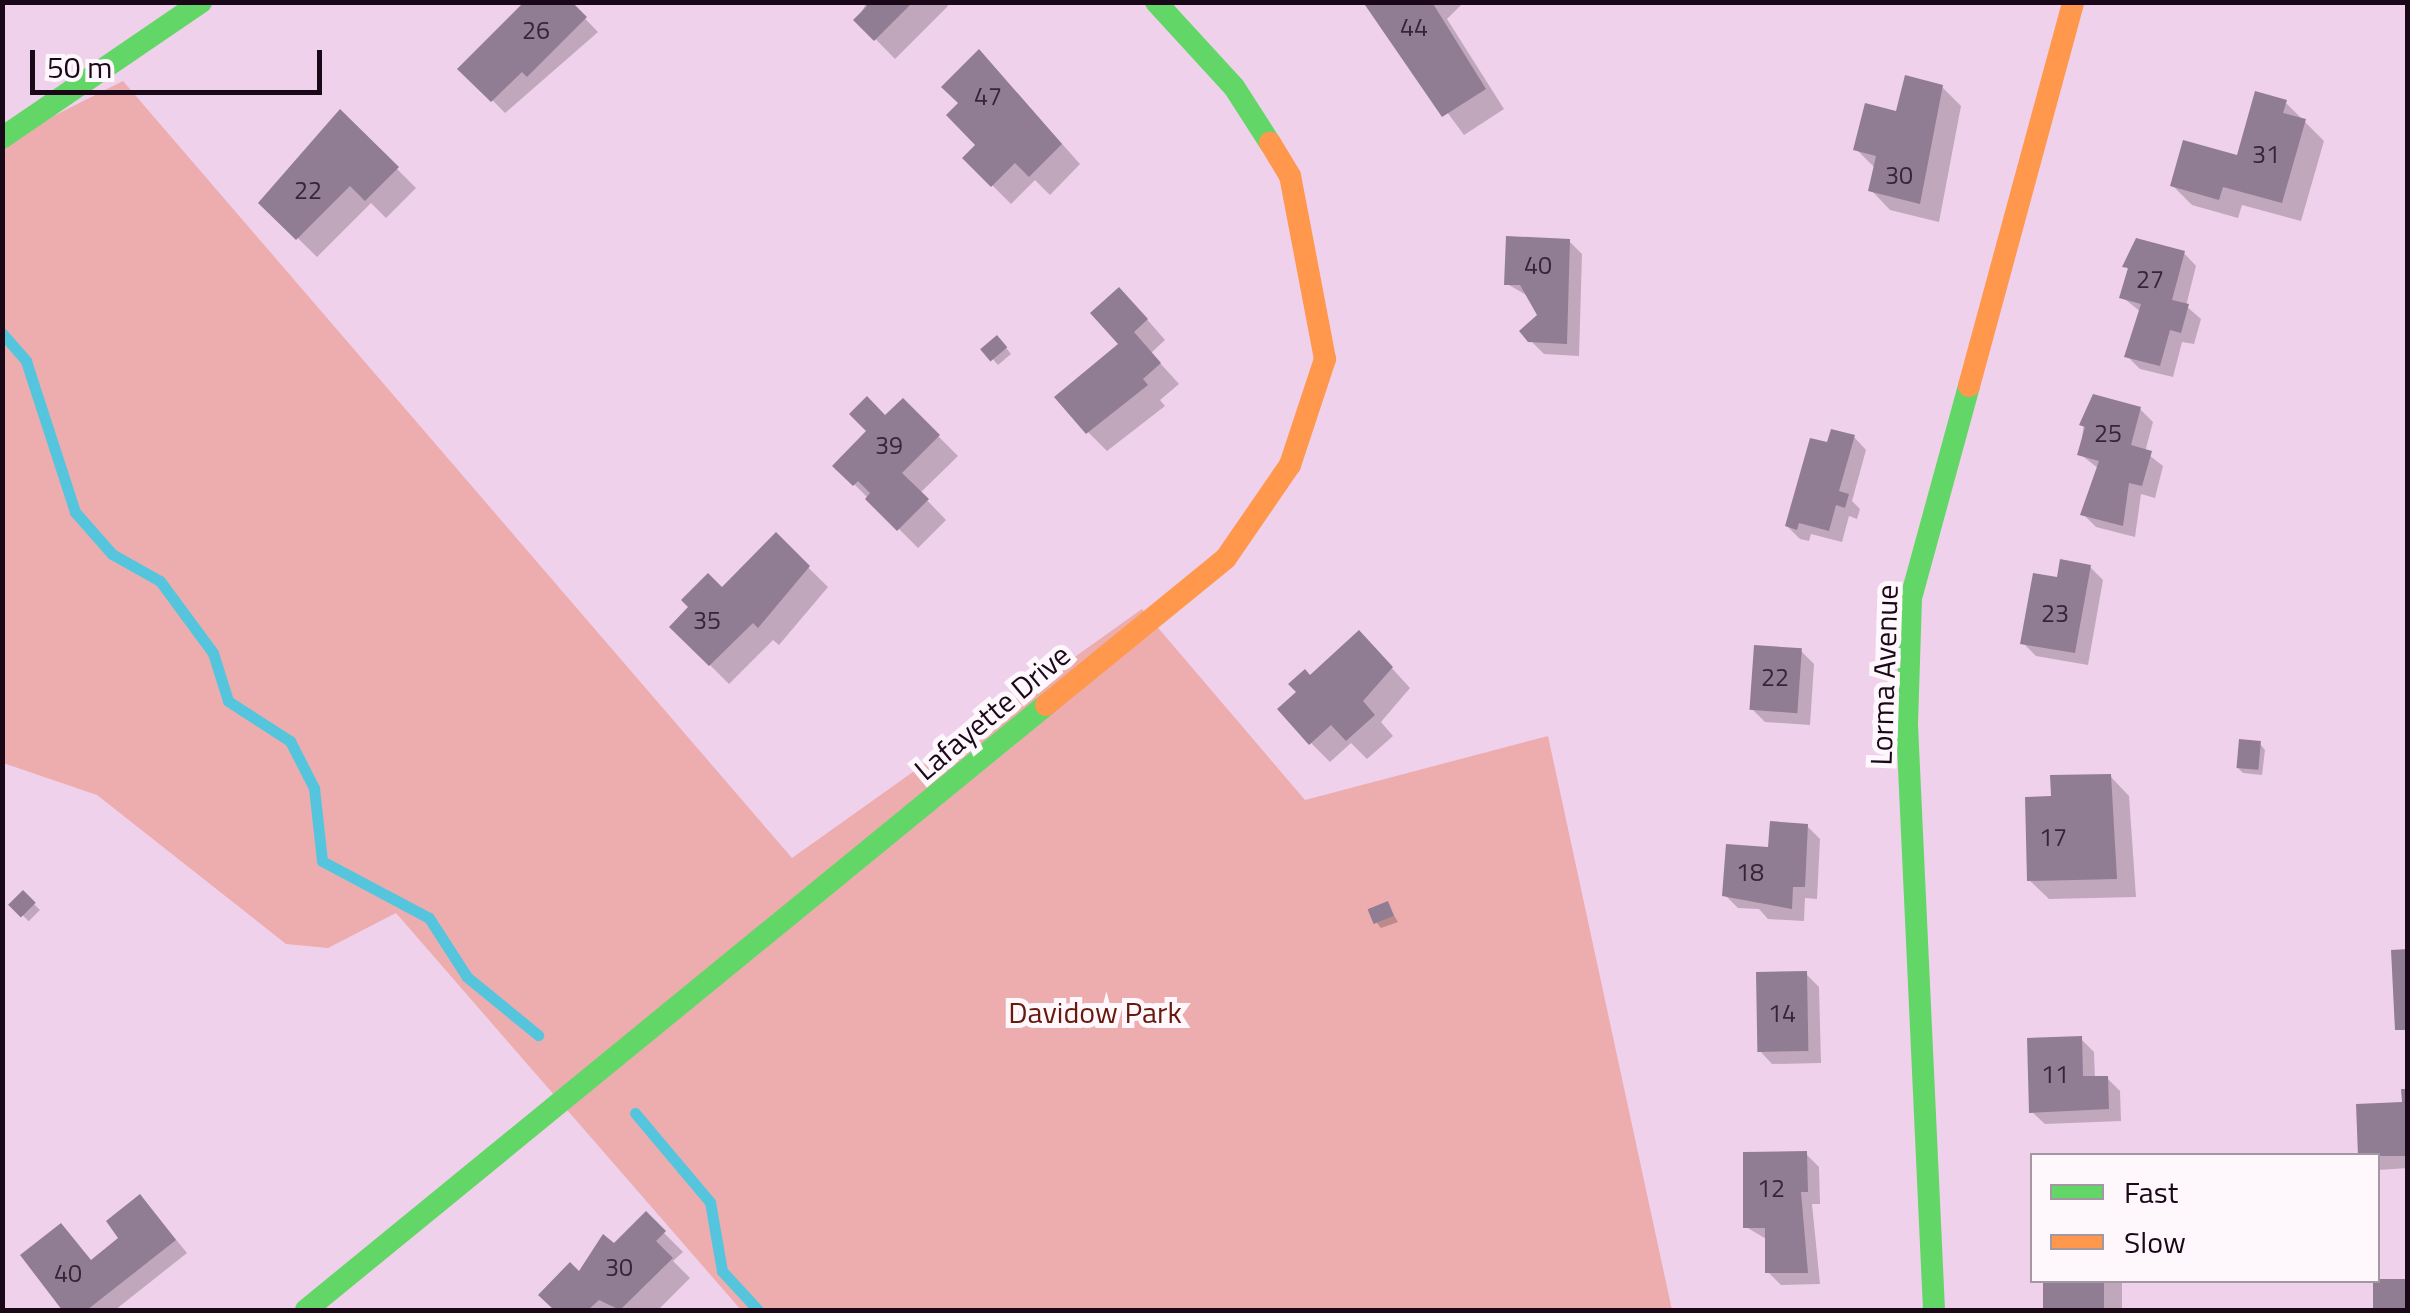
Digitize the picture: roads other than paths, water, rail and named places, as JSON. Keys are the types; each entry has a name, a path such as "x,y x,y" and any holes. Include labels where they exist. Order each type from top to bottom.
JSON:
{"street":[{"path":"2,138 202,2"},
{"name":"Lafayette Drive","path":"306,1310 1226,558 1290,465 1325,359 1290,176 1234,87 1156,2"},
{"name":"Lorma Avenue","path":"1934,1310 1907,724 1911,598 2074,2"}],"waterway":[{"path":"2,333 26,361 75,512 112,554 160,581 213,653 228,701 290,741 314,788 322,861 429,918 467,977 538,1035"},
{"path":"635,1113 710,1202 722,1271 758,1310"}],"park label":[{"name":"Davidow Park","path":"1095,1012"}]}
